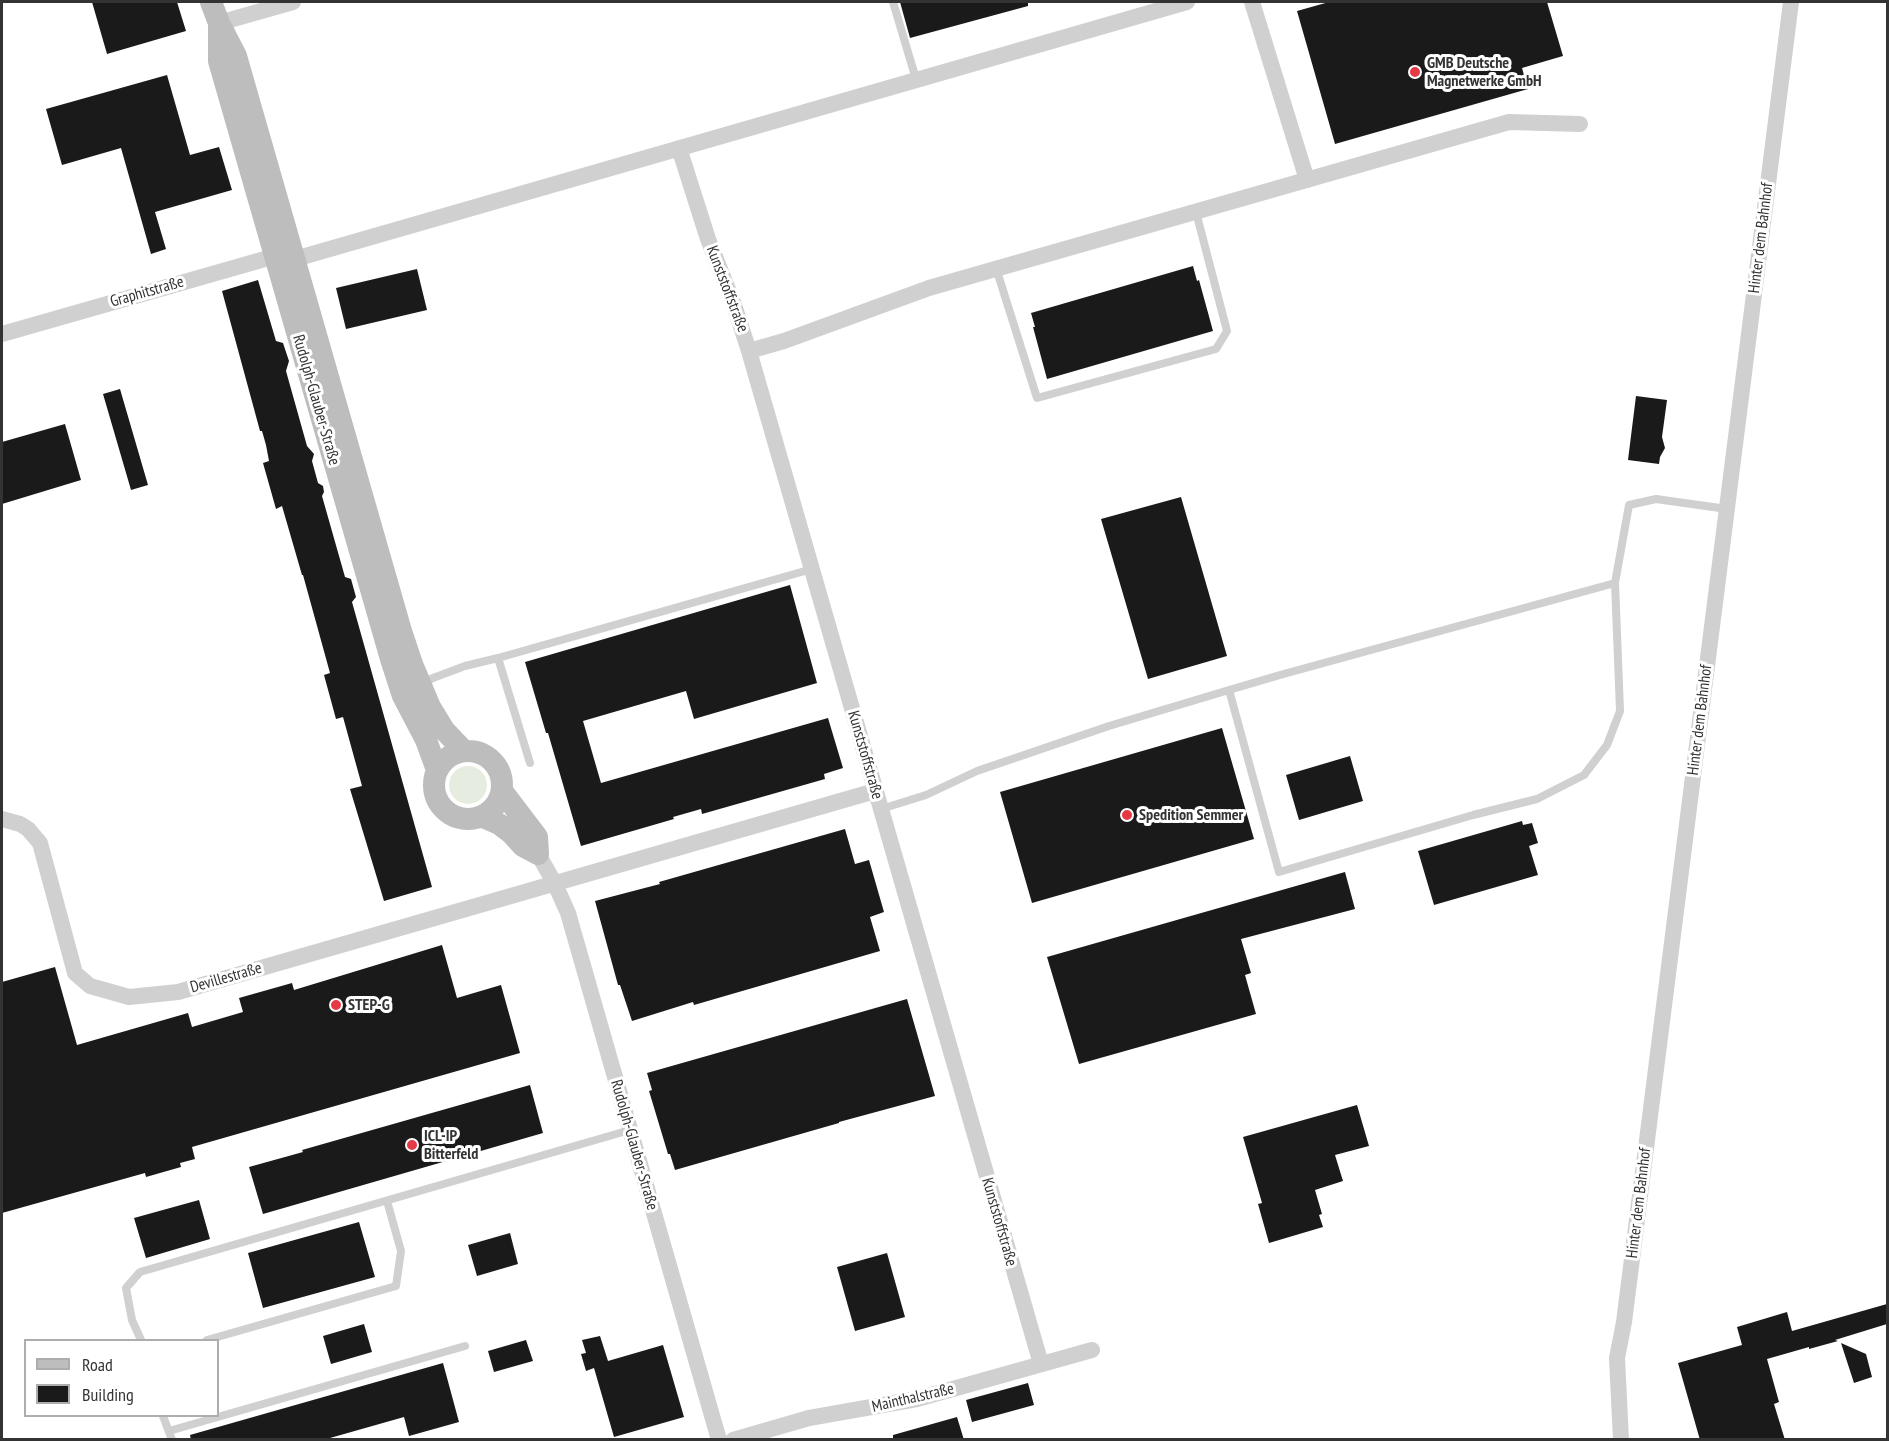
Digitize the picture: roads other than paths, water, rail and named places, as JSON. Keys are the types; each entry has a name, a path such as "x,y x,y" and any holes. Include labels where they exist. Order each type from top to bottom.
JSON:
{"street":[{"name":"Rudolph-Glauber-Straße","path":"212,2 219,23 219,61 287,255 401,631 420,684 444,730 464,751 477,752 494,762 500,772 502,791 537,837 538,854 568,913 719,1440"},
{"path":"219,23 293,2"},
{"name":"Graphitstraße","path":"2,334 679,148 1186,2"},
{"path":"1252,2 1307,180"},
{"name":"Hinter dem Bahnhof","path":"1621,1440 1617,1358 1624,1322 1791,2"},
{"path":"749,351 784,341 929,288 1509,122 1580,124"},
{"name":"Kunststoffstraße","path":"679,148 708,239 733,302 749,351 1041,1364"},
{"name":"Rudolph-Glauber-Straße","path":"287,255 391,660 403,696 426,740 437,770 434,787 438,803 444,810 458,818 483,817 499,824 523,846 538,854"},
{"path":"437,770 448,757 464,751"},
{"path":"483,817 494,809 502,791"},
{"name":"Devillestraße","path":"2,819 28,829 40,843 75,973 90,986 129,997 178,992 875,791"},
{"name":"Mainthalstraße","path":"733,1440 809,1418 916,1399 1092,1350"}],"lane":[{"path":"893,2 916,80"},
{"path":"996,268 1037,398 1215,349 1227,331 1196,212"},
{"path":"1229,690 1279,872 1473,815 1537,799 1584,775 1607,745 1620,711 1615,583 1629,505 1656,499 1727,509"},
{"path":"420,684 465,666 812,569"},
{"path":"880,809 926,795 977,771 1109,726 1229,690 1615,583"},
{"path":"498,658 530,763"},
{"path":"140,1339 132,1320 126,1288 140,1272 630,1130"},
{"path":"214,1339 396,1286 401,1251 387,1201"},
{"path":"163,1417 171,1435 465,1346"}],"place":[{"name":"GMB Deutsche Magnetwerke GmbH","path":"1415,72"},
{"name":"Spedition Semmer","path":"1127,815"},
{"name":"STEP-G","path":"336,1005"},
{"name":"ICL-IP Bitterfeld","path":"412,1145"}]}
